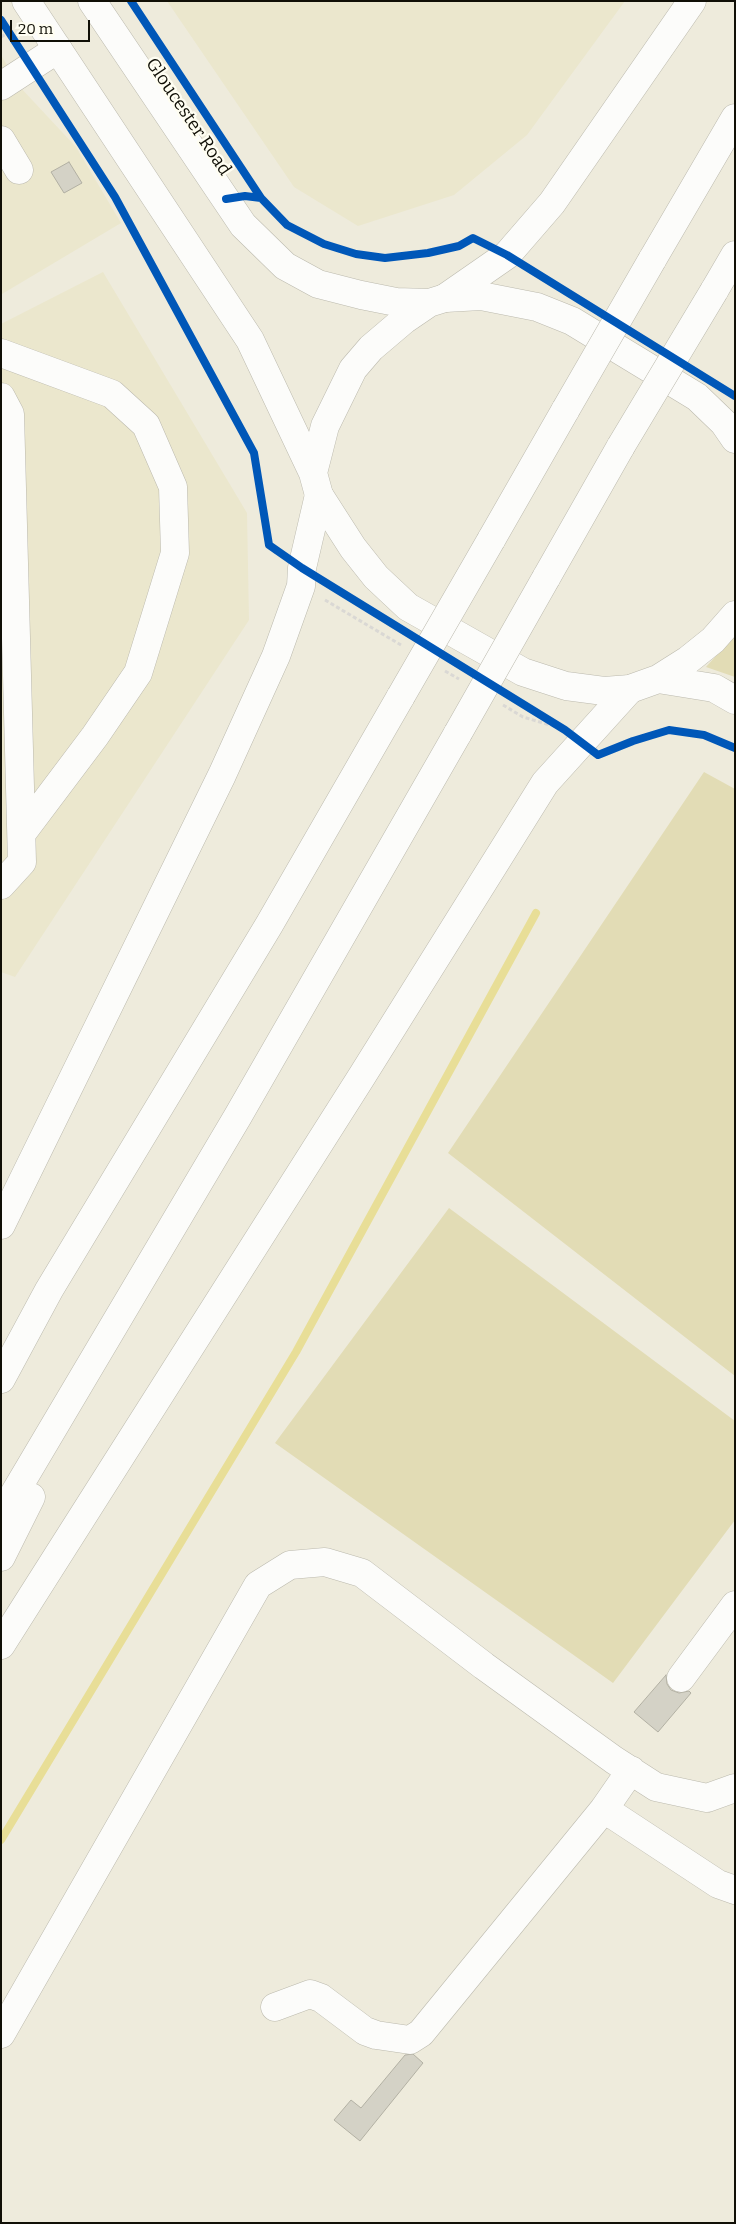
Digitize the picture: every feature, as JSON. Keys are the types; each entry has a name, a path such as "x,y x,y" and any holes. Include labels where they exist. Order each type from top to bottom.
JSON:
{"main road":[{"path":"26,1 250,340 316,484 353,548 376,577 408,607 523,672 566,686 604,690 630,689 658,679 688,660 713,640 735,615"},
{"name":"Gloucester Road","path":"92,1 243,225 285,266 318,284 396,302 437,301 481,296 537,307 572,322 697,397 724,423 735,439"},
{"path":"1,1225 222,775 273,665 301,586 302,568 325,426 353,369 371,348 404,320 437,301 507,255 552,203 692,1"},
{"path":"1,86 58,49"},
{"path":"1,1379 49,1290 268,925 735,118"},
{"path":"1,140 19,170"},
{"path":"1,1516 322,971 621,446 735,255"},
{"path":"1,353 112,394 146,424 173,487 175,554 138,673 95,736 22,833"},
{"path":"1,396 10,414 22,833 22,862 1,884"},
{"path":"658,679 714,688 735,700"},
{"path":"1,1645 545,782 630,689"},
{"path":"1,1358 49,1290"},
{"path":"1,1557 115,1325"},
{"path":"1,2034 258,1585 290,1565 325,1562 362,1573 484,1666 656,1787 707,1798 735,1788"},
{"path":"681,1678 735,1605"},
{"path":"275,2006 310,1994 321,1998 365,2031 376,2035 410,2040 422,2033 604,1809 631,1770"},
{"path":"604,1809 718,1884 735,1890"}],"path":[{"path":"1,36 9,32"},
{"path":"269,544 302,568"},
{"path":"540,714 565,730"}],"shaded area":[{"path":"167,1 625,1 527,135 454,195 358,226 294,187"},
{"path":"1,55 20,87 76,147 121,223 2,294"},
{"path":"103,272 247,513 249,620 15,977 1,972 1,324"},
{"path":"735,634 735,677 706,667 731,639"},
{"path":"704,772 735,789 735,1376 448,1153"},
{"path":"449,1208 735,1421 735,1520 613,1683 275,1443"}],"building":[{"path":"69,162 82,183 64,193 51,172"},
{"path":"666,1675 667,1684 671,1690 679,1693 689,1691 691,1693 658,1732 634,1712"},
{"path":"413,2054 423,2063 360,2141 334,2120 351,2100 361,2108 405,2055"}],"waterway":[{"path":"1,1840 296,1352 536,913"}],"cycle path":[{"path":"131,1 261,198"},
{"path":"1,20 115,197 254,453 269,545 302,568 565,730 598,755 633,741 669,730 704,735 735,748"},
{"path":"226,199 245,196 261,198 287,225 324,244 356,254 385,258 428,253 459,246 473,238 507,255 735,396"}]}
